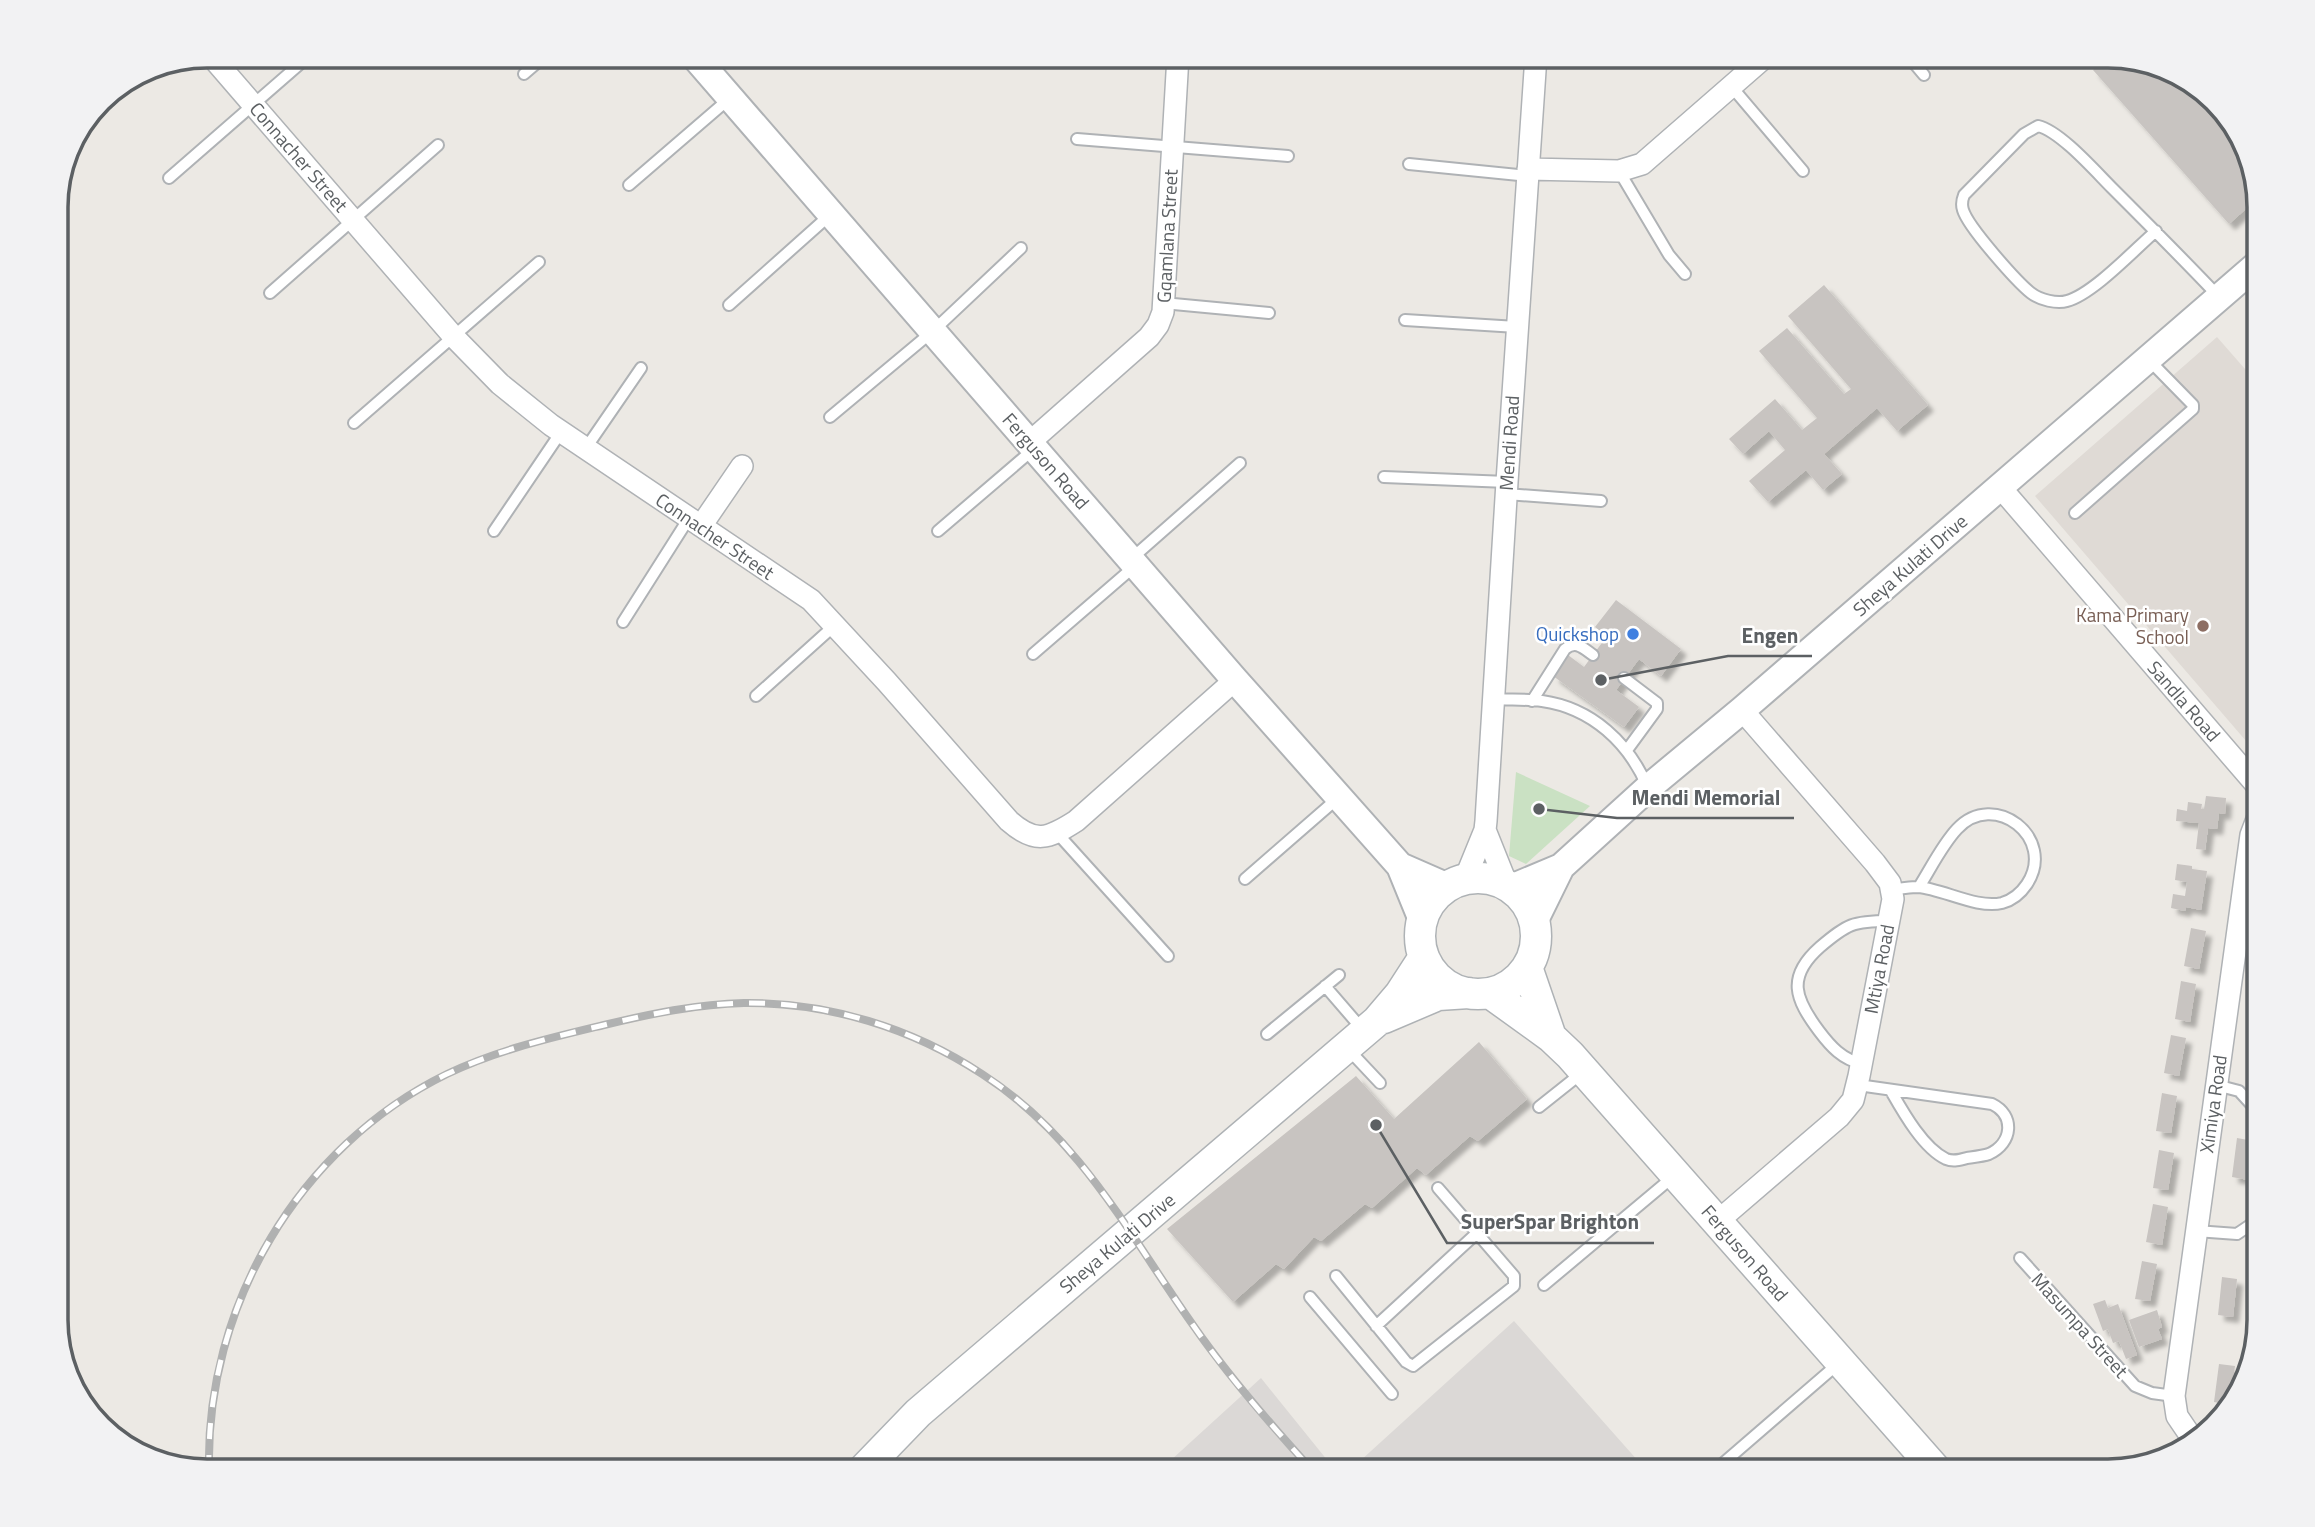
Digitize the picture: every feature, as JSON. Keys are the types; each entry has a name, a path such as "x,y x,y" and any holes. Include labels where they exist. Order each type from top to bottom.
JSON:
{"main road":[{"path":"1479,878 1493,880 1519,894 1528,906 1534,922 1535,947 1527,967 1513,983 1503,989 1480,993 1459,991 1440,980 1424,957 1420,942 1422,920 1431,901 1457,883 1479,878"},
{"name":"Sheya Kulati Drive","path":"874,1459 918,1413 1362,1033 1400,994 1424,957"},
{"name":"Ferguson Road","path":"1527,967 1551,1037"},
{"name":"Sheya Kulati Drive","path":"1362,1033 1438,995 1480,993"},
{"name":"Ferguson Road","path":"1480,993 1551,1037 1584,1071 1927,1459"}],"street":[{"name":"Gqamlana Street","path":"1032,445 1149,337 1158,325 1163,312 1177,68"},
{"name":"Mendi Road","path":"1457,883 1485,830 1535,68"},
{"path":"1528,173 1619,172 1642,164 1751,68"},
{"name":"Connacher Street","path":"222,69 454,337 499,384 561,432 811,600 1009,821 1025,835 1057,833"},
{"name":"Ferguson Road","path":"712,69 730,98 1400,866 1422,920"},
{"name":"Sheya Kulati Drive","path":"1509,887 1561,867 1648,788 1742,710 2247,272"},
{"path":"695,522 742,466"},
{"name":"Sandla Road","path":"2000,487 2247,774"},
{"path":"1057,833 1076,821 1235,680"},
{"path":"1742,710 1875,863 1892,889"},
{"name":"Mendi Road","path":"1485,830 1509,887"},
{"name":"Ximiya Road","path":"2174,1396 2247,864"},
{"name":"Ferguson Road","path":"1400,866 1457,883"},
{"name":"Sheya Kulati Drive","path":"1534,922 1561,867"},
{"name":"Mtiya Road","path":"1718,1221 1839,1118 1853,1100 1889,920 1892,889"},
{"path":"2174,1396 2177,1416 2188,1433"}],"lane":[{"path":"1918,68 1924,75"},
{"path":"169,178 294,69"},
{"path":"524,74 530,69"},
{"path":"1731,86 1803,170"},
{"path":"629,185 730,98"},
{"path":"2156,231 2092,287 2065,302 2054,302 2032,294 1995,255 1966,218 1962,203 1964,195 2024,134 2038,126 2046,128 2080,156 2156,231 2219,297"},
{"path":"1077,139 1288,156"},
{"path":"270,293 355,221 438,145"},
{"path":"1409,163 1528,173"},
{"path":"1619,172 1669,255 1685,274"},
{"path":"729,305 831,214"},
{"path":"830,417 933,331 1021,248"},
{"path":"354,424 539,262"},
{"path":"1163,303 1269,313"},
{"path":"1405,320 1517,327"},
{"path":"2075,513 2193,409 2187,398 2148,359"},
{"path":"586,449 641,368"},
{"path":"494,531 561,432"},
{"path":"938,531 1032,445"},
{"path":"1033,654 1240,463"},
{"path":"1384,477 1601,500"},
{"path":"623,622 695,522"},
{"path":"756,696 835,625"},
{"path":"1532,701 1565,649 1579,645 1593,655"},
{"path":"1625,678 1657,703 1657,709 1627,750"},
{"path":"1493,699 1542,701 1587,716 1608,731 1627,750 1639,765 1648,788"},
{"path":"1245,879 1339,797"},
{"path":"1892,889 1919,887 1991,903 2004,902 2018,895 2030,879 2035,856 2034,847 2029,836 2010,819 1996,814 1969,820 1958,828 1919,887"},
{"path":"1057,833 1168,956"},
{"path":"1861,1064 1835,1050 1803,1010 1798,980 1805,961 1847,926 1862,921 1889,920"},
{"path":"1267,1034 1339,975"},
{"path":"1325,986 1362,1033 1380,1083"},
{"path":"1538,1107 1584,1071"},
{"path":"1858,1085 1992,1104 1999,1107 2007,1118 2006,1140 1990,1153 1956,1161 1945,1159 1927,1144 1891,1091"},
{"path":"2216,1085 2239,1091 2247,1099"},
{"path":"1544,1284 1676,1174"},
{"path":"1336,1276 1406,1362 1413,1366 1514,1286 1514,1276 1438,1188"},
{"path":"2196,1231 2236,1234 2247,1229"},
{"path":"1376,1326 1477,1233"},
{"name":"Masumpa Street","path":"2020,1258 2135,1387 2174,1396"},
{"path":"1310,1297 1392,1394"},
{"path":"1728,1459 1841,1361"}],"shaded area":[{"name":"Kama Primary School","path":"2217,337 2247,371 2247,742 2035,496"},
{"path":"1514,1321 1636,1459 1362,1459"},
{"path":"1261,1378 1326,1459 1172,1459"}],"green space":[{"path":"1516,772 1590,806 1526,864 1509,856"}],"building":[{"path":"2126,69 2144,73 2185,92 2206,109 2228,138 2236,154 2246,189 2247,208 2229,224 2093,70"},
{"path":"1824,285 1928,405 1897,431 1877,408 1824,454 1842,474 1823,490 1806,470 1768,502 1749,481 1785,450 1769,431 1743,454 1729,439 1775,399 1802,430 1817,418 1759,351 1787,328 1844,394 1851,389 1788,316"},
{"path":"1616,600 1681,649 1661,676 1639,659 1616,690 1639,707 1624,727 1553,676 1568,655 1584,667 1607,636 1595,627"},
{"path":"2206,796 2226,798 2225,814 2219,813 2217,829 2208,828 2205,850 2196,849 2199,823 2176,821 2177,809 2187,811 2188,802 2202,804 2201,809 2204,809"},
{"path":"2177,864 2207,871 2201,910 2171,908 2173,894 2185,896 2187,882 2175,880"},
{"path":"2191,928 2206,931 2199,969 2184,966"},
{"path":"2181,981 2196,984 2190,1022 2175,1019"},
{"path":"2171,1035 2186,1038 2179,1076 2164,1073"},
{"path":"1479,1042 1527,1099 1478,1141 1470,1136 1426,1175 1417,1168 1372,1208 1365,1204 1321,1241 1314,1237 1284,1269 1276,1264 1233,1302 1167,1229 1356,1076 1394,1119"},
{"path":"2162,1093 2177,1096 2171,1133 2156,1131"},
{"path":"2237,1138 2247,1140 2247,1180 2232,1177"},
{"path":"2159,1150 2174,1153 2168,1190 2153,1188"},
{"path":"2153,1204 2168,1207 2162,1245 2146,1242"},
{"path":"2142,1261 2157,1264 2150,1301 2135,1299"},
{"path":"2222,1277 2237,1279 2233,1317 2218,1315"},
{"path":"2105,1300 2108,1308 2118,1304 2137,1355 2126,1359 2119,1341 2113,1343 2108,1329 2103,1331 2093,1304"},
{"path":"2157,1310 2162,1327 2158,1329 2162,1339 2139,1347 2129,1320"},
{"path":"2219,1364 2235,1366 2228,1389 2219,1403 2214,1402"}],"railway":[{"path":"210,1459 212,1410 224,1350 243,1293 271,1238 305,1188 346,1144 394,1105 447,1074 504,1051 639,1017 691,1007 744,1003 807,1007 838,1013 898,1031 955,1058 1017,1099 1075,1157 1124,1222 1221,1363 1302,1459"}],"place":[{"name":"Kama Primary School","path":"2203,626"},
{"name":"Quickshop","path":"1633,634"},
{"name":"Engen","path":"1601,680"},
{"name":"Mendi Memorial","path":"1539,809"},
{"name":"SuperSpar Brighton","path":"1376,1125"}]}
